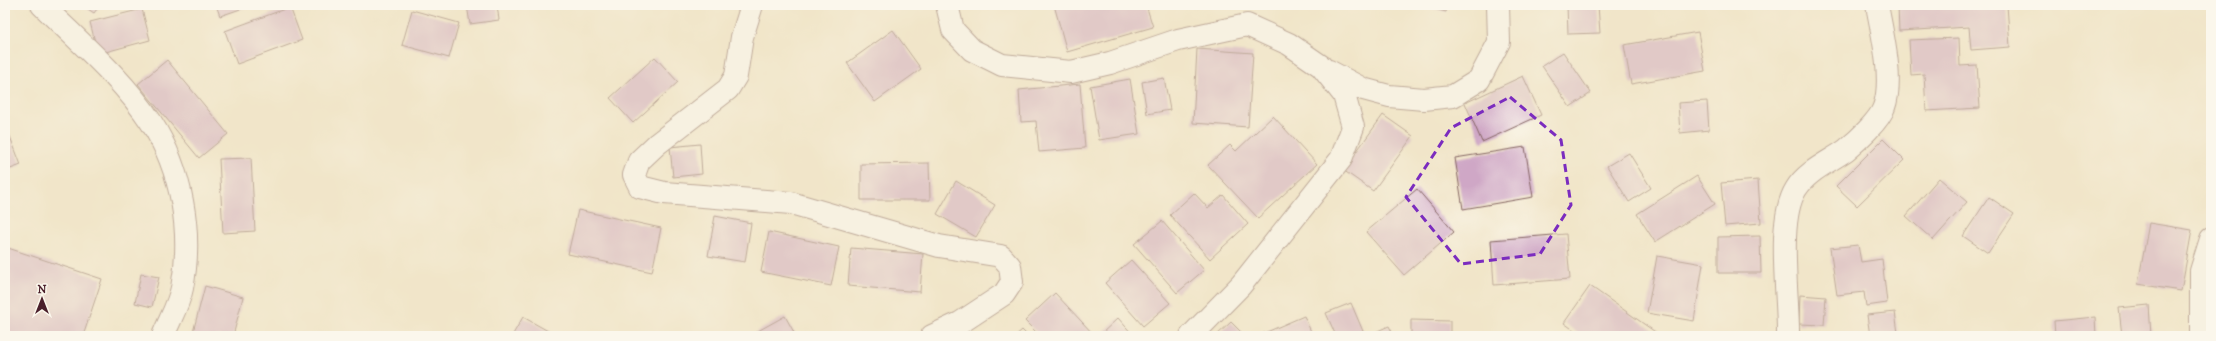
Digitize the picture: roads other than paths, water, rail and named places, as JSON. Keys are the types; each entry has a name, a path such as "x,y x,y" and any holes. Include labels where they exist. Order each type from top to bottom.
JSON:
{"street":[{"path":"42,5 122,85 151,123 171,164 184,210 187,242 182,289 163,336"},
{"path":"752,5 742,37 736,76 728,89 657,144 639,161 634,175 640,187 664,193 791,203 939,246 1001,256 1010,266 1012,282 1004,294 960,323 932,336"},
{"path":"947,5 953,30 972,50 1002,65 1072,72 1110,63 1178,40 1247,25 1289,44 1321,66 1363,89 1389,96 1424,100 1453,96 1479,80 1499,42 1498,5"},
{"path":"1788,336 1786,238 1788,210 1796,188 1818,167 1852,144 1869,128 1884,108 1888,79 1886,53 1877,5"},
{"path":"1191,336 1241,285 1341,159 1353,127 1344,95 1321,66"},
{"path":"2201,336 2201,270 2211,238"}]}
